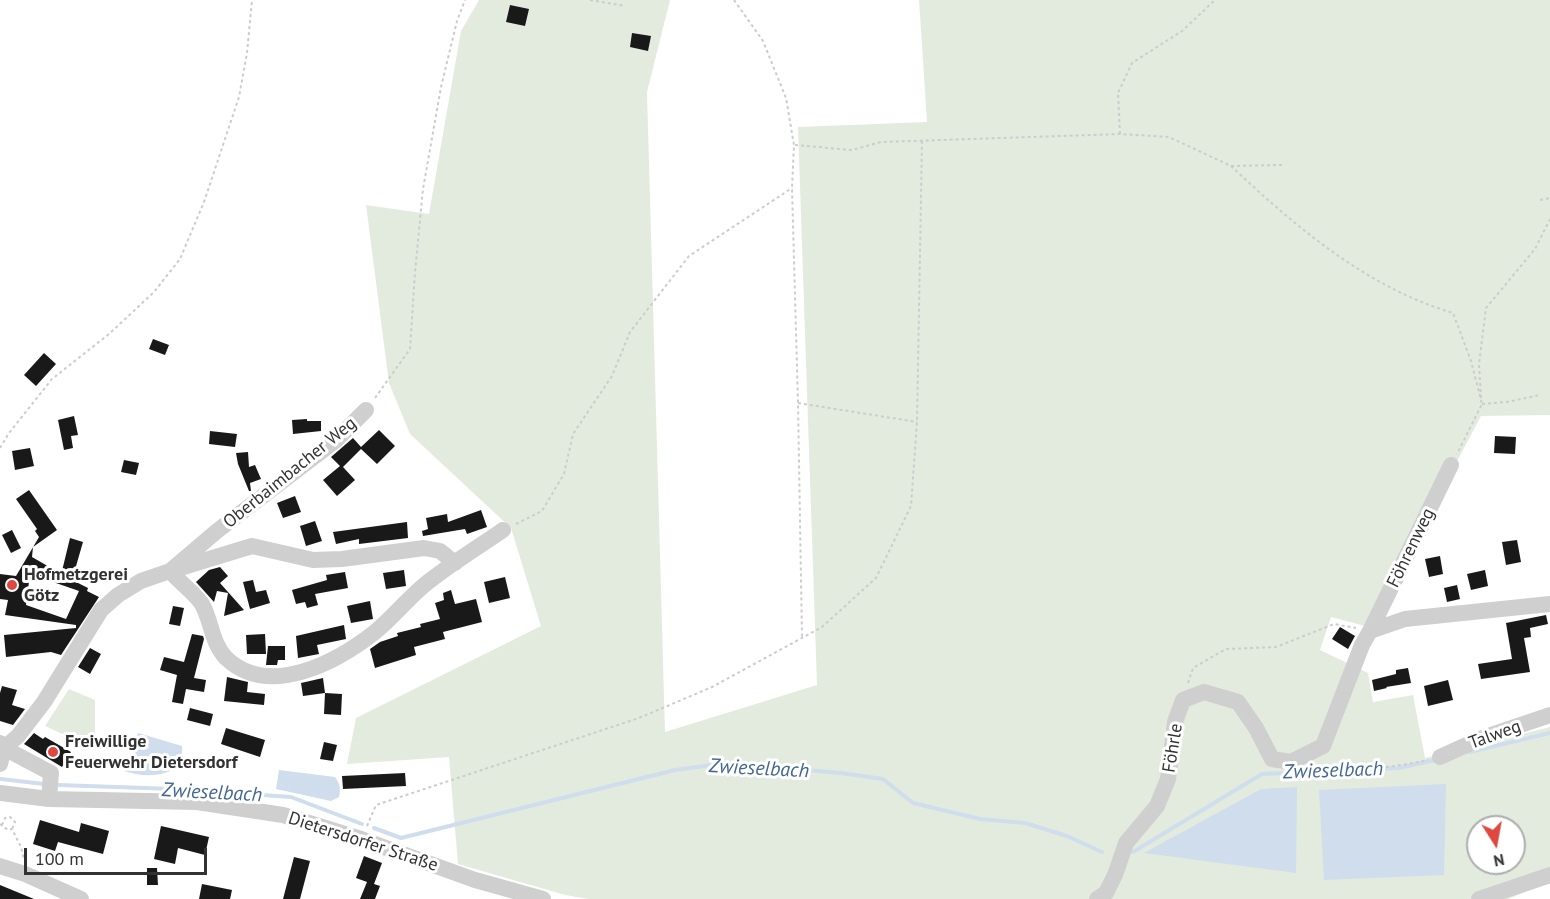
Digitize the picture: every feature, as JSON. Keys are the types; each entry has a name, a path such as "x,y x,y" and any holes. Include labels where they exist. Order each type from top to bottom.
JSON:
{"street":[{"name":"Oberbaimbacher Weg","path":"1,752 18,736 44,702 101,610 118,595 141,581 170,571 217,531 335,441 366,410"},
{"name":"Föhrenweg","path":"1291,762 1323,746 1358,654 1451,465"},
{"path":"455,563 440,551 424,548 342,559 313,560 252,546 170,571 201,604 215,642 227,658 247,672 273,676 307,672 338,656 375,632 430,580 455,563 503,530"},
{"path":"1370,631 1405,619 1550,604"},
{"name":"Föhrle","path":"1097,899 1106,893 1126,843 1156,806 1168,779 1175,722 1183,700 1204,692 1238,702 1256,728 1272,759 1291,762"},
{"name":"Talweg","path":"1440,757 1482,738 1550,715"},
{"path":"1,752 51,773 49,799"},
{"name":"Dietersdorfer Straße","path":"0,793 49,799 197,802 283,815 362,839 475,880 543,899"},
{"path":"0,866 25,874 81,899"},
{"path":"1479,899 1550,875"}],"path":[{"path":"0,448 9,433 52,379 110,334 154,292 180,259 204,202 239,97 247,53 252,0"},
{"name":"Oberbaimbacher Weg","path":"366,410 410,349 423,189 441,87 457,21 465,0"},
{"path":"590,0 625,6"},
{"path":"734,0 763,41 786,98 794,145 792,188 801,637"},
{"path":"1120,134 1118,93 1132,63 1182,31 1215,0"},
{"path":"794,145 852,150 881,142 1120,134 1169,137 1231,166 1278,211 1346,263 1430,307 1453,313 1471,361 1482,404"},
{"path":"362,839 376,805 639,718 712,687 822,627 876,578 911,506 917,422 922,141"},
{"path":"1231,166 1282,165"},
{"path":"503,530 542,512 564,474 573,434 612,376 630,332 689,256 792,188"},
{"path":"1540,200 1550,198"},
{"path":"1451,465 1482,404 1479,364 1486,308 1535,249 1550,219"},
{"path":"1482,404 1507,402 1540,395"},
{"path":"798,403 917,422"},
{"path":"1183,700 1192,668 1226,649 1276,647 1334,624 1370,631"},
{"path":"1291,762 1333,769 1393,766 1440,757"},
{"path":"12,829 8,830 1,824 5,818 10,817 15,822 12,829 21,847 25,874"}],"shaded area":[{"path":"479,0 670,0 647,92 665,732 817,685 798,127 927,122 919,0 1550,0 1550,415 1481,416 1369,627 1331,617 1320,650 1368,673 1373,702 1413,695 1425,758 1550,727 1550,882 1508,899 589,899 565,895 458,864 449,757 347,764 356,718 541,626 511,528 410,434 389,383 366,205 429,214 461,31"},
{"path":"69,689 95,700 95,749 45,726"}],"water":[{"path":"138,733 182,746 182,757 178,765 163,774 154,775 124,771"},
{"path":"279,770 335,777 340,787 339,797 331,801 276,789"},
{"path":"1446,784 1444,875 1324,880 1319,790"},
{"path":"1297,787 1296,873 1144,853 1261,789"}],"building":[{"path":"510,5 529,9 525,26 506,22"},
{"path":"632,33 651,36 648,51 630,47"},
{"path":"153,339 169,345 165,355 149,349"},
{"path":"44,353 56,364 36,386 24,375"},
{"path":"74,416 78,435 71,436 73,448 64,450 58,420"},
{"path":"307,419 307,421 321,421 321,431 293,434 292,420"},
{"path":"379,430 395,446 377,464 361,449 343,467 355,480 337,496 323,480 340,466 331,457 353,438 361,447"},
{"path":"210,431 237,434 235,447 209,444"},
{"path":"1495,436 1516,437 1515,454 1494,453"},
{"path":"30,448 34,466 15,470 12,451"},
{"path":"248,452 249,467 255,465 261,479 250,483 251,491 249,491 238,464 236,453"},
{"path":"124,460 139,463 136,475 121,472"},
{"path":"29,490 57,530 33,547 39,537 35,531 37,529 16,499"},
{"path":"295,496 301,512 283,518 277,503"},
{"path":"481,510 487,527 467,534 465,529 423,536 422,531 428,529 426,518 447,514 448,522"},
{"path":"315,521 322,541 306,546 300,526"},
{"path":"407,522 408,538 359,544 359,539 336,544 333,532"},
{"path":"12,530 21,548 11,553 2,535"},
{"path":"70,538 83,542 72,580 99,597 61,655 51,652 6,657 4,635 76,628 76,625 5,615 8,600 0,599 0,574 16,576 33,547 32,557 65,576 62,571","holes":["30,574 79,591 66,619 26,605"]},
{"path":"1517,540 1521,562 1506,565 1502,542"},
{"path":"1440,556 1443,574 1429,577 1425,559"},
{"path":"220,567 228,576 220,583 244,610 224,616 228,593 217,591 214,602 196,582 209,570"},
{"path":"404,570 406,586 386,589 383,573"},
{"path":"1485,570 1488,586 1471,590 1467,574"},
{"path":"345,572 348,588 315,594 318,605 307,608 305,602 296,604 292,590 327,580 326,575"},
{"path":"505,577 510,598 489,603 484,582"},
{"path":"253,580 256,592 266,590 270,603 250,609 243,582"},
{"path":"1457,585 1460,599 1447,602 1444,588"},
{"path":"451,590 455,604 476,599 482,622 443,632 445,639 414,647 416,655 375,668 370,649 380,642 398,636 397,633 440,619 435,603 444,600 443,593"},
{"path":"370,601 373,619 351,623 347,606"},
{"path":"173,606 184,608 180,626 169,624"},
{"path":"1546,615 1548,624 1530,628 1531,637 1524,638 1530,672 1481,679 1478,664 1512,659 1506,623"},
{"path":"344,625 346,639 317,645 319,654 298,658 296,636"},
{"path":"1340,627 1355,636 1348,649 1332,639"},
{"path":"192,634 203,636 204,639 194,678 206,680 204,692 186,689 183,704 172,702 177,675 160,670 164,657 184,662"},
{"path":"265,634 266,654 247,654 246,635"},
{"path":"268,646 285,646 285,660 278,660 277,665 266,665"},
{"path":"90,648 101,654 90,674 78,667"},
{"path":"1408,668 1411,683 1374,691 1372,680 1396,674 1396,670"},
{"path":"227,677 248,682 247,692 265,694 264,705 224,701"},
{"path":"323,678 325,693 303,696 301,683"},
{"path":"1448,680 1453,700 1428,706 1424,686"},
{"path":"2,686 17,690 12,705 25,709 13,725 0,721"},
{"path":"325,693 342,694 341,715 324,714"},
{"path":"190,708 213,714 210,726 187,720"},
{"path":"226,728 265,740 260,757 221,744"},
{"name":"Freiwillige Feuerwehr Dietersdorf","path":"34,733 71,752 62,767 24,744"},
{"path":"324,742 337,745 333,761 320,759"},
{"path":"405,773 406,786 343,789 342,776"},
{"path":"40,820 79,832 81,823 109,831 103,854 58,842 55,851 33,844"},
{"path":"161,826 209,837 205,855 178,848 175,864 154,859"},
{"path":"364,856 382,863 374,884 380,886 375,899 360,899 367,882 356,878"},
{"path":"294,857 310,861 300,899 283,899"},
{"path":"147,868 157,868 158,885 147,885"},
{"path":"202,884 232,890 230,899 199,899"},
{"path":"0,885 34,899 0,899"}],"waterway":[{"name":"Zwieselbach","path":"1469,752 1550,733"},
{"name":"Zwieselbach","path":"1133,852 1262,774 1399,768 1435,760"},
{"name":"Zwieselbach","path":"374,828 401,838 675,770 712,765 761,766 883,779 913,803 980,819 1025,823 1067,836 1102,852"},
{"name":"Zwieselbach","path":"1,779 44,784"},
{"name":"Zwieselbach","path":"58,785 174,789 291,797 362,824"}],"place":[{"name":"Hofmetzgerei Götz","path":"12,585"},
{"name":"Freiwillige Feuerwehr Dietersdorf","path":"53,752"}]}
